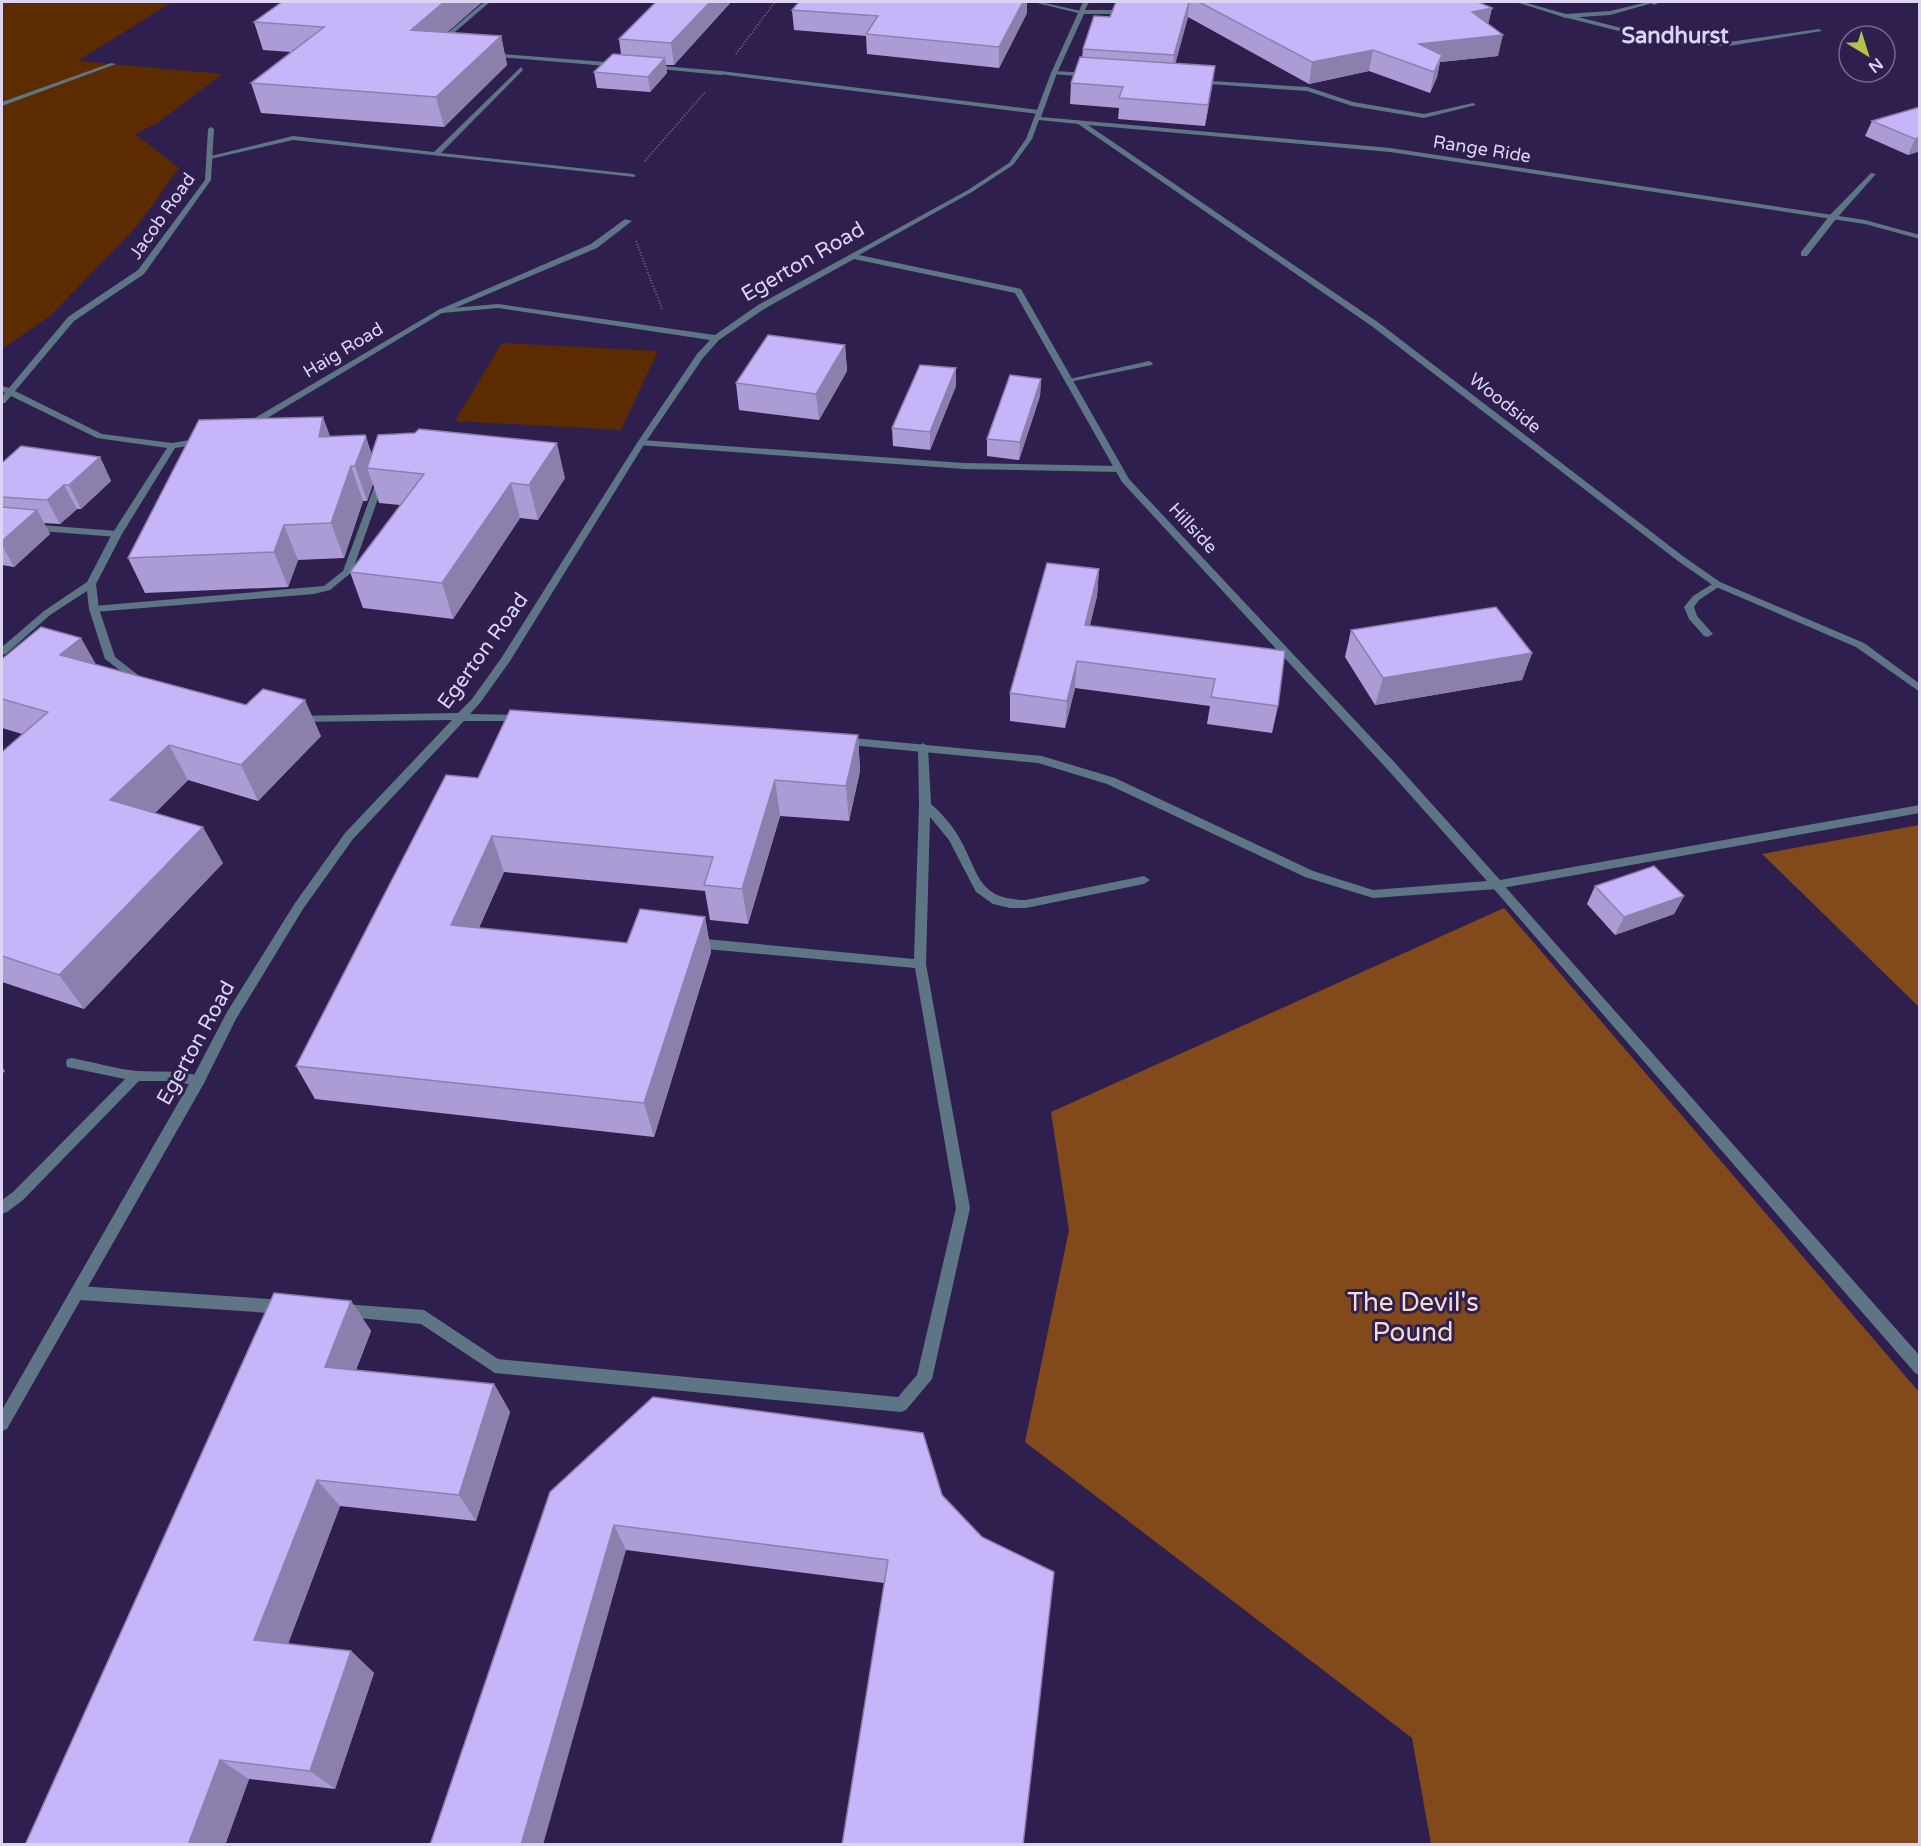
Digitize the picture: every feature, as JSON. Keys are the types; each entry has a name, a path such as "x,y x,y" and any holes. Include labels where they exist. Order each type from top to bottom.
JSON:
{"street":[{"path":"430,50 487,2"},
{"path":"1036,2 1134,11"},
{"path":"1519,2 1669,42 1729,44 1819,31"},
{"path":"1566,16 1610,13 1655,2"},
{"name":"Egerton Road","path":"2,1424 79,1293 198,1081 231,1016 299,906 349,836 463,716 506,659 641,443 700,356 716,339 761,307 970,191 1011,164 1029,139 1054,73 1084,7"},
{"path":"477,54 628,66"},
{"path":"2,104 112,64"},
{"name":"Range Ride","path":"640,66 721,73 1080,122 1390,150 1865,222 1920,237"},
{"path":"436,154 521,69"},
{"path":"1054,73 1100,76"},
{"path":"1191,82 1308,89 1352,104 1424,116 1473,105"},
{"name":"Woodside","path":"1080,122 1376,325 1681,559 1717,584 1860,645 1920,689"},
{"name":"Jacob Road","path":"2,401 4,390 71,319 141,272 208,180 211,129"},
{"path":"210,157 293,138 633,176"},
{"path":"1804,254 1833,217 1873,174"},
{"path":"440,311 594,246 628,221"},
{"name":"Hillside","path":"852,256 1018,291 1125,480 1376,750 1497,885 1920,1368"},
{"name":"Haig Road","path":"237,431 440,311 498,306 670,330 716,339"},
{"path":"1069,380 1149,363"},
{"path":"4,390 100,436 172,446 216,439"},
{"path":"641,443 964,466 1119,469"},
{"path":"2,652 47,613 91,584 117,534 172,446"},
{"path":"94,609 314,591 327,588 347,572 384,472 380,465"},
{"path":"2,525 117,534"},
{"path":"91,584 94,609 110,659 152,689"},
{"path":"1708,634 1692,617 1689,607 1696,598 1717,584"},
{"path":"289,718 463,716 535,719"},
{"path":"829,740 1038,759 1111,780 1309,874 1373,894 1497,885 1920,809"},
{"path":"329,1310 424,1317 495,1366 901,1405 924,1379 963,1208 920,964 925,805 923,747"},
{"path":"925,805 945,824 980,889 993,901 1009,905 1026,904 1144,880"},
{"path":"706,944 920,964"},
{"path":"72,1063 136,1076 172,1076 198,1081"},
{"path":"2,1208 18,1196 136,1076"},
{"path":"79,1293 293,1308"}],"path":[{"path":"633,176 721,73 776,2"},
{"path":"628,221 670,330"}],"shaded area":[{"path":"2,2 172,2 78,61 222,74 156,124 135,134 179,168 137,226 50,316 2,349"},
{"path":"502,343 658,351 621,430 455,421"}],"green space":[{"path":"1920,825 1919,1007 1762,854"},
{"name":"The Devil's Pound","path":"1504,908 1919,1392 1919,1844 1431,1844 1412,1738 1025,1442 1069,1230 1051,1112"}],"building":[{"path":"282,2 444,2 411,30 501,36 436,97 251,83 324,27 254,22"},
{"path":"656,2 710,2 671,43 619,39"},
{"path":"799,2 1023,2 999,47 866,34 878,16 792,10"},
{"path":"1116,2 1189,2 1174,55 1083,49 1094,16 1110,17"},
{"path":"1199,2 1478,2 1492,8 1472,12 1503,35 1419,44 1442,55 1434,72 1373,50 1312,62"},
{"path":"613,54 665,58 648,77 594,72"},
{"path":"1080,57 1215,66 1208,105 1119,98 1123,87 1071,83"},
{"path":"1920,107 1920,137 1915,139 1872,121"},
{"path":"768,335 845,345 816,394 736,383"},
{"path":"920,365 956,368 930,432 892,428"},
{"path":"1010,375 1041,379 1020,442 987,439"},
{"path":"323,417 319,437 365,435 366,437 355,466 351,466 331,523 284,525 274,552 128,558 199,420"},
{"path":"419,429 557,443 529,485 511,483 442,583 350,572 424,474 367,468 378,435 415,433"},
{"path":"21,446 100,457 69,485 64,485 47,500 2,497 2,463"},
{"path":"2,507 37,510 2,541"},
{"path":"1047,563 1099,569 1085,625 1285,651 1278,706 1211,697 1215,679 1077,661 1067,701 1010,693"},
{"path":"1496,607 1532,653 1383,678 1351,630"},
{"path":"41,627 81,638 60,655 246,705 263,689 305,700 241,765 169,745 110,800 203,827 59,975 2,956 2,752 48,712 2,699 2,659"},
{"path":"510,710 858,735 846,786 775,780 742,889 704,885 713,857 492,836 451,925 627,943 640,909 705,917 644,1103 296,1066 446,775 478,778"},
{"path":"1654,866 1684,896 1624,917 1595,886"},
{"path":"274,1293 351,1301 325,1367 494,1384 459,1495 317,1480 254,1640 351,1651 310,1771 220,1760 188,1845 25,1845"},
{"path":"653,1397 923,1433 942,1495 982,1537 1054,1572 1023,1845 842,1845 888,1560 614,1525 521,1845 430,1845 550,1492"}],"district":[{"name":"Sandhurst","path":"1675,36"}]}
